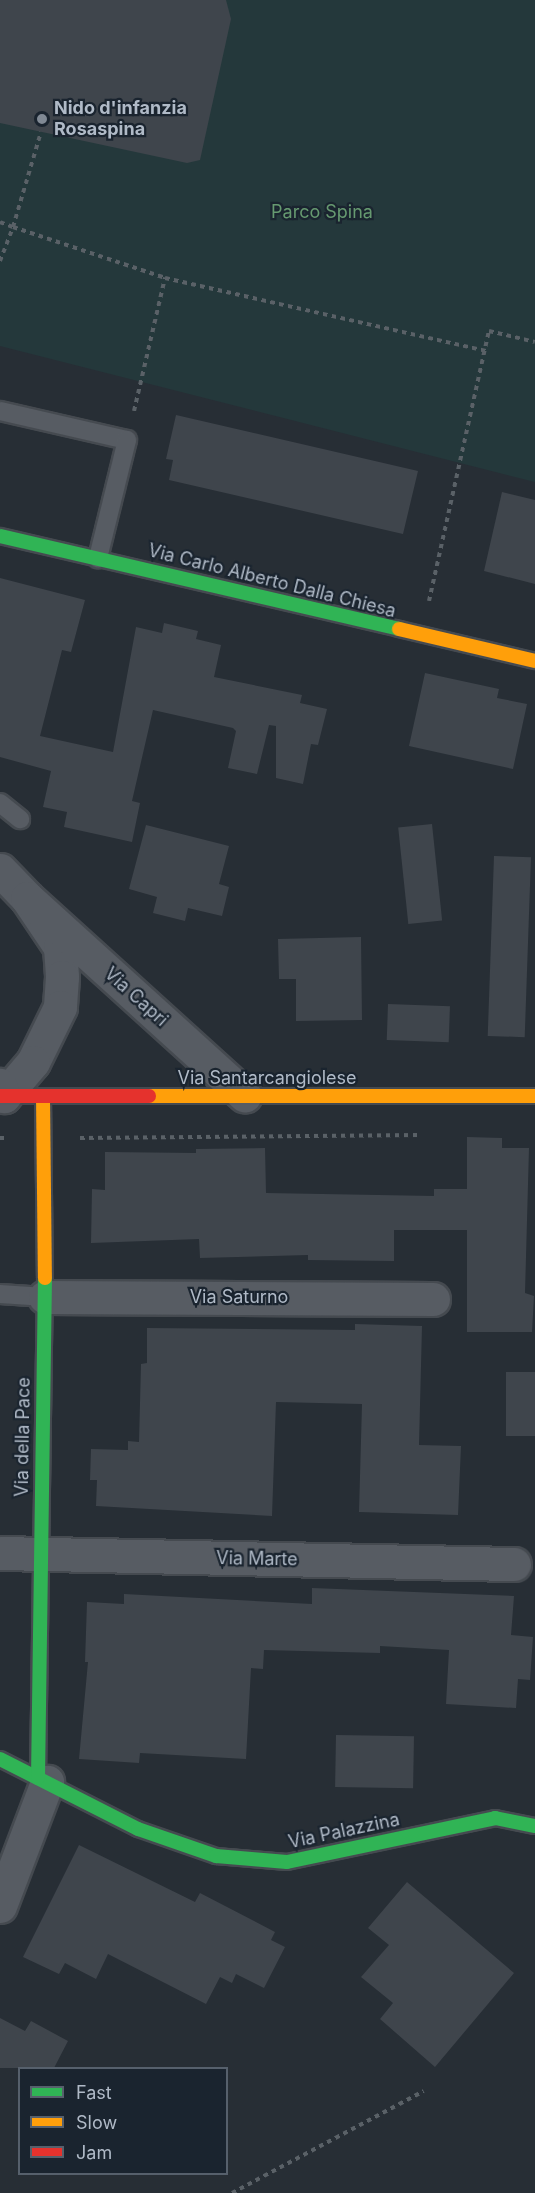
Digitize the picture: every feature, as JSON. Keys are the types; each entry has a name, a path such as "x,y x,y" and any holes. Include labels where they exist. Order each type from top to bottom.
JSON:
{"street":[{"name":"Via Carlo Alberto Dalla Chiesa","path":"0,536 535,661"},
{"name":"Via Capri","path":"0,870 27,898 245,1096"},
{"name":"Via Capri","path":"1,1092 33,1062 60,1007 60,947 27,898"},
{"name":"Via Santarcangiolese","path":"1,1092 43,1096 535,1096"},
{"name":"Via della Pace","path":"42,1780 39,1555 45,1296 43,1096"},
{"name":"Via Saturno","path":"45,1296 433,1299"},
{"name":"Via Marte","path":"0,1553 514,1564"},
{"name":"Via Palazzina","path":"0,1759 138,1829 216,1856 287,1862 495,1818 535,1826"},
{"path":"0,1906 42,1780"}],"lane":[{"path":"0,411 127,440 98,558"},
{"path":"0,803 20,819"},
{"path":"0,1294 45,1296"}],"path":[{"path":"0,261 13,227 41,132"},
{"path":"0,222 165,278 486,351"},
{"path":"127,440 165,278"},
{"path":"421,636 489,331 535,342"},
{"path":"68,1138 427,1135"},
{"path":"232,2193 424,2091"}],"green space":[{"name":"Parco Spina","path":"0,0 535,0 535,482 0,346"}],"building":[{"path":"0,0 226,0 231,19 200,160 187,163 0,123"},
{"path":"176,415 418,471 403,534 169,480 173,460 166,459"},
{"path":"502,492 535,500 535,584 484,571"},
{"path":"0,578 85,600 71,652 62,650 40,736 113,752 136,627 162,633 164,623 198,631 196,639 221,645 214,677 302,695 300,703 327,709 318,745 311,744 303,784 276,778 276,726 269,725 257,774 228,768 236,731 233,728 153,710 132,801 140,803 132,842 64,827 67,812 43,807 51,771 0,757"},
{"path":"425,673 499,689 497,698 527,704 513,769 409,746"},
{"path":"432,824 442,920 408,924 398,828"},
{"path":"146,825 229,846 219,884 229,887 222,916 188,908 185,921 153,913 157,897 129,889"},
{"path":"494,856 531,857 525,1037 488,1036"},
{"path":"361,937 362,1020 296,1021 296,979 279,979 278,939"},
{"path":"388,1004 450,1006 449,1042 387,1040"},
{"path":"467,1137 502,1138 502,1148 529,1148 525,1293 534,1296 532,1332 467,1332 467,1230 394,1230 394,1261 308,1260 308,1255 200,1258 199,1239 91,1243 92,1189 105,1190 105,1152 196,1153 196,1149 265,1148 266,1193 434,1196 434,1189 467,1189"},
{"path":"355,1324 422,1326 419,1445 461,1446 458,1515 359,1512 362,1404 276,1402 272,1516 96,1506 97,1480 90,1480 91,1449 128,1450 128,1441 139,1442 141,1364 147,1363 147,1328 355,1330"},
{"path":"506,1372 535,1372 535,1436 506,1436"},
{"path":"312,1588 514,1596 511,1635 533,1637 530,1680 518,1679 516,1708 446,1704 449,1650 380,1646 380,1653 264,1650 263,1669 251,1668 246,1759 140,1753 139,1763 79,1759 88,1662 85,1662 87,1602 124,1604 124,1594 312,1604"},
{"path":"336,1735 414,1736 413,1788 335,1787"},
{"path":"79,1845 195,1902 200,1893 275,1932 271,1940 285,1947 264,1988 236,1974 232,1983 220,1977 206,2004 108,1954 96,1979 65,1963 59,1974 23,1957"},
{"path":"407,1882 514,1973 435,2067 380,2019 393,2003 361,1977 389,1945 368,1928"},
{"path":"0,2018 25,2031 31,2021 68,2041 55,2067 0,2068"}],"traffic: fast":[{"path":"0,536 399,629"},
{"path":"38,1778 45,1278"},
{"path":"0,1759 138,1829 216,1856 287,1862 495,1818 535,1826"}],"traffic: slow":[{"path":"399,629 535,661"},
{"path":"43,1096 45,1278"},
{"path":"149,1096 535,1096"}],"traffic: jam":[{"path":"0,1096 149,1096"}],"place":[{"name":"Nido d'infanzia Rosaspina","path":"42,119"}]}
